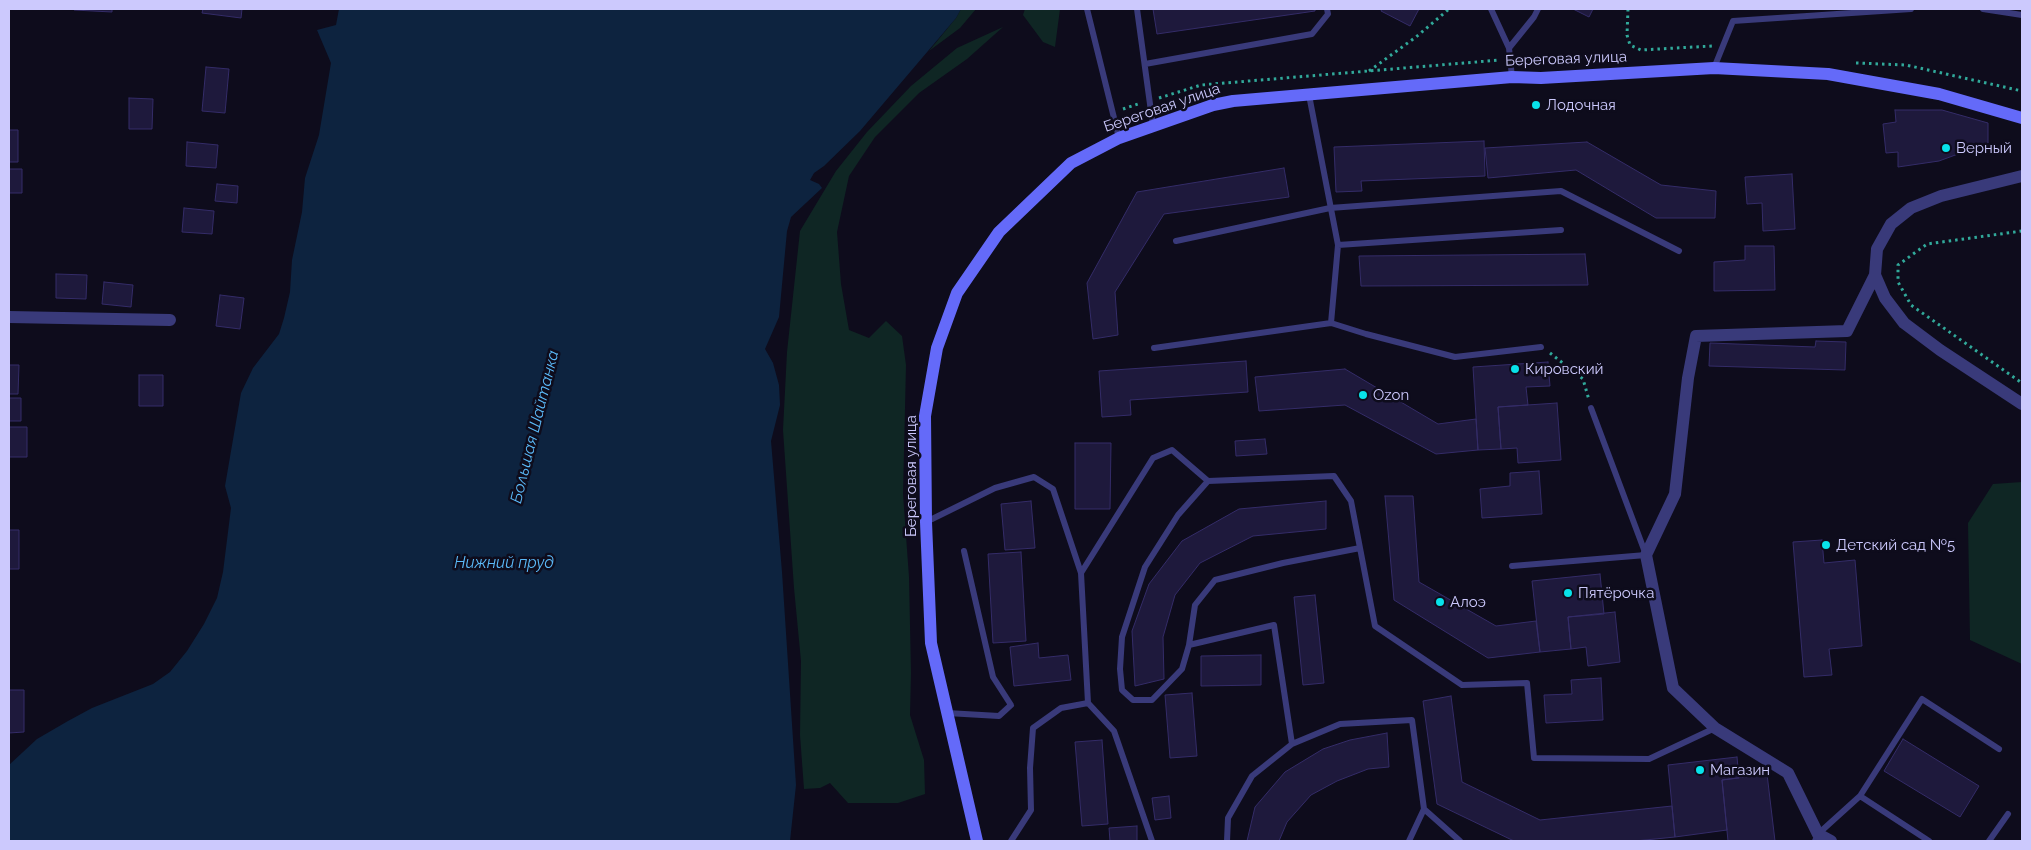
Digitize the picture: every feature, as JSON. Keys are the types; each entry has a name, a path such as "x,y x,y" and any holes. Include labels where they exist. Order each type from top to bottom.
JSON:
{"main road":[{"name":"Береговая улица","path":"977,841 931,644 926,522 925,416 937,348 957,293 999,232 1071,163 1120,138 1220,103 1512,77 1541,78 1714,68 1828,74 1940,94 2022,118"}],"street":[{"path":"1832,841 1817,839 1788,773 1715,728 1673,688 1646,555 1675,494 1688,378 1696,336 1847,331 1875,275 1876,249 1891,224 1911,208 1941,196 2022,176"},
{"path":"1875,275 1885,298 1904,324 2022,404"},
{"path":"9,317 170,320"}],"lane":[{"path":"1087,9 1120,138"},
{"path":"1137,9 1153,126"},
{"path":"1145,64 1312,34 1328,14 1327,9"},
{"path":"1490,9 1509,48 1512,77"},
{"path":"1509,48 1538,9"},
{"path":"1714,68 1733,21 1911,9"},
{"path":"1983,9 2022,14"},
{"path":"1309,95 1338,245 1331,323"},
{"path":"1176,241 1330,208 1561,191 1678,251"},
{"path":"1338,245 1560,230"},
{"path":"1154,348 1331,323 1455,357 1541,347"},
{"path":"1512,566 1646,555 1591,408"},
{"path":"1081,573 1153,458 1172,450 1208,482 1334,476 1351,501 1375,626 1462,685 1527,683 1534,758 1649,759 1715,728"},
{"path":"926,522 995,488 1034,477 1053,489 1081,573 1088,703 1114,731 1152,841"},
{"path":"1208,482 1178,516 1145,567 1122,637 1120,669 1122,690 1133,700 1152,700 1182,669 1189,645 1195,604 1215,580 1283,563 1360,548"},
{"path":"946,713 999,716 1011,705 993,677 964,551"},
{"path":"1189,645 1274,625 1292,744"},
{"path":"1817,839 1860,796 1922,700 1999,749"},
{"path":"1010,841 1031,810 1030,768 1033,728 1061,708 1088,703"},
{"path":"1227,841 1228,818 1252,776 1292,744 1340,724 1412,720 1424,809 1409,841"},
{"path":"1860,796 1930,841"},
{"path":"1424,809 1460,841"},
{"path":"1989,841 2008,814"}],"path":[{"path":"1369,71 1416,37 1449,9"},
{"path":"1628,9 1626,35 1630,45 1641,50 1708,45 1722,49"},
{"path":"2022,230 1927,244 1898,265 1898,282 1911,305 2022,383"},
{"path":"1541,347 1583,379 1591,408"}],"green space":[{"path":"961,9 976,9 960,28 929,51 956,18"},
{"path":"1025,9 1060,9 1055,47 1043,42 1023,15"},
{"path":"1003,27 967,59 919,93 875,137 849,176 837,232 841,284 849,330 869,338 886,321 902,336 906,365 903,494 909,577 910,715 924,760 925,794 898,803 848,803 830,783 820,788 804,789 800,735 801,661 783,430 787,352 800,231 836,171 867,132 911,86 957,48"},
{"path":"2022,482 2022,664 1970,640 1968,523 1993,484"}],"water":[{"name":"Нижний пруд","path":"339,9 961,9 956,18 860,131 824,166 814,173 810,180 819,184 822,188 791,217 787,231 779,317 765,349 773,363 779,385 780,405 771,441 796,785 790,841 9,841 9,765 37,739 68,721 92,708 153,684 170,672 187,651 217,598 223,572 231,508 225,486 241,393 253,368 279,334 284,318 290,292 292,260 302,212 305,178 319,135 331,63 317,30 336,25"}],"building":[{"path":"112,9 112,12 74,10"},
{"path":"203,9 242,9 241,18 202,13"},
{"path":"1153,9 1315,9 1315,11 1157,34"},
{"path":"1382,9 1419,9 1410,26 1381,11"},
{"path":"1573,9 1593,9 1589,17"},
{"path":"206,67 229,69 225,113 202,111"},
{"path":"129,98 153,99 152,129 129,129"},
{"path":"1895,110 1942,110 1988,123 1988,143 1939,161 1898,167 1898,152 1886,153 1883,124 1896,122"},
{"path":"9,130 18,130 18,162 9,162"},
{"path":"1484,141 1485,176 1361,181 1362,191 1336,192 1334,147"},
{"path":"187,142 218,145 216,168 186,166"},
{"path":"1587,142 1661,185 1716,191 1715,218 1656,218 1576,170 1488,178 1485,148"},
{"path":"1284,168 1289,197 1164,214 1115,292 1118,335 1093,339 1087,283 1137,192"},
{"path":"9,169 22,169 22,193 9,193"},
{"path":"1792,174 1795,229 1763,231 1762,203 1747,204 1745,177"},
{"path":"217,184 238,186 237,203 215,201"},
{"path":"184,208 214,211 212,234 182,232"},
{"path":"1745,246 1774,246 1775,290 1714,291 1714,262 1745,260"},
{"path":"1585,254 1588,285 1361,286 1359,256"},
{"path":"56,274 87,275 86,299 56,298"},
{"path":"104,282 133,285 131,307 102,304"},
{"path":"220,295 244,298 240,329 216,326"},
{"path":"1816,341 1846,342 1845,370 1709,366 1710,343 1815,347"},
{"path":"1246,361 1248,392 1130,400 1131,415 1102,417 1099,371"},
{"path":"1548,362 1550,386 1526,387 1528,405 1498,407 1501,449 1478,450 1473,367"},
{"path":"9,365 19,365 18,394 9,394"},
{"path":"1345,369 1438,424 1476,419 1478,450 1436,454 1345,405 1259,411 1255,377"},
{"path":"139,375 163,375 163,406 139,406"},
{"path":"9,398 21,398 21,421 9,421"},
{"path":"1557,403 1561,460 1518,463 1517,448 1501,449 1498,407"},
{"path":"9,427 27,427 27,457 9,457"},
{"path":"1265,439 1267,454 1236,456 1235,441"},
{"path":"1075,443 1111,443 1110,509 1075,509"},
{"path":"1539,471 1542,514 1482,518 1480,489 1510,486 1510,473"},
{"path":"1385,496 1413,496 1419,582 1496,626 1536,621 1540,652 1488,658 1394,600"},
{"path":"1031,501 1035,548 1005,550 1001,504"},
{"path":"1326,501 1326,529 1253,536 1200,563 1175,595 1163,637 1164,679 1135,686 1132,631 1149,584 1182,541 1239,509"},
{"path":"9,530 19,530 19,569 9,569"},
{"path":"1822,540 1824,563 1855,560 1862,646 1829,649 1832,675 1804,677 1793,542"},
{"path":"1021,552 1026,641 993,643 988,554"},
{"path":"1600,574 1604,614 1568,617 1571,649 1540,652 1532,581"},
{"path":"1315,595 1324,683 1303,685 1294,597"},
{"path":"1615,612 1620,662 1588,666 1586,647 1571,649 1568,617"},
{"path":"1038,643 1039,658 1068,655 1071,680 1014,686 1010,647"},
{"path":"1261,655 1261,685 1201,686 1201,656"},
{"path":"1601,678 1603,720 1546,723 1544,695 1572,694 1571,680"},
{"path":"9,690 24,690 24,732 9,733"},
{"path":"1192,693 1197,756 1170,758 1165,695"},
{"path":"1451,696 1462,782 1540,820 1672,806 1675,837 1635,841 1514,841 1437,804 1423,701"},
{"path":"1387,733 1389,767 1368,769 1337,781 1311,795 1287,822 1279,841 1247,841 1255,807 1285,772 1323,749 1350,740"},
{"path":"1903,739 1979,786 1960,817 1884,771"},
{"path":"1102,740 1108,824 1082,826 1075,742"},
{"path":"1737,757 1739,778 1722,780 1727,830 1675,837 1668,765"},
{"path":"1767,774 1775,841 1728,841 1722,780"},
{"path":"1169,796 1171,818 1155,820 1152,798"},
{"path":"1137,826 1137,841 1110,841 1109,828"}],"place":[{"name":"Лодочная","path":"1536,105"},
{"name":"Верный","path":"1946,148"},
{"name":"Кировский","path":"1515,369"},
{"name":"Ozon","path":"1363,395"},
{"name":"Детский сад №5","path":"1826,545"},
{"name":"Пятёрочка","path":"1568,593"},
{"name":"Алоэ","path":"1440,602"},
{"name":"Магазин","path":"1700,770"}],"water label":[{"name":"Большая Шайтанка","path":"535,427"}]}
